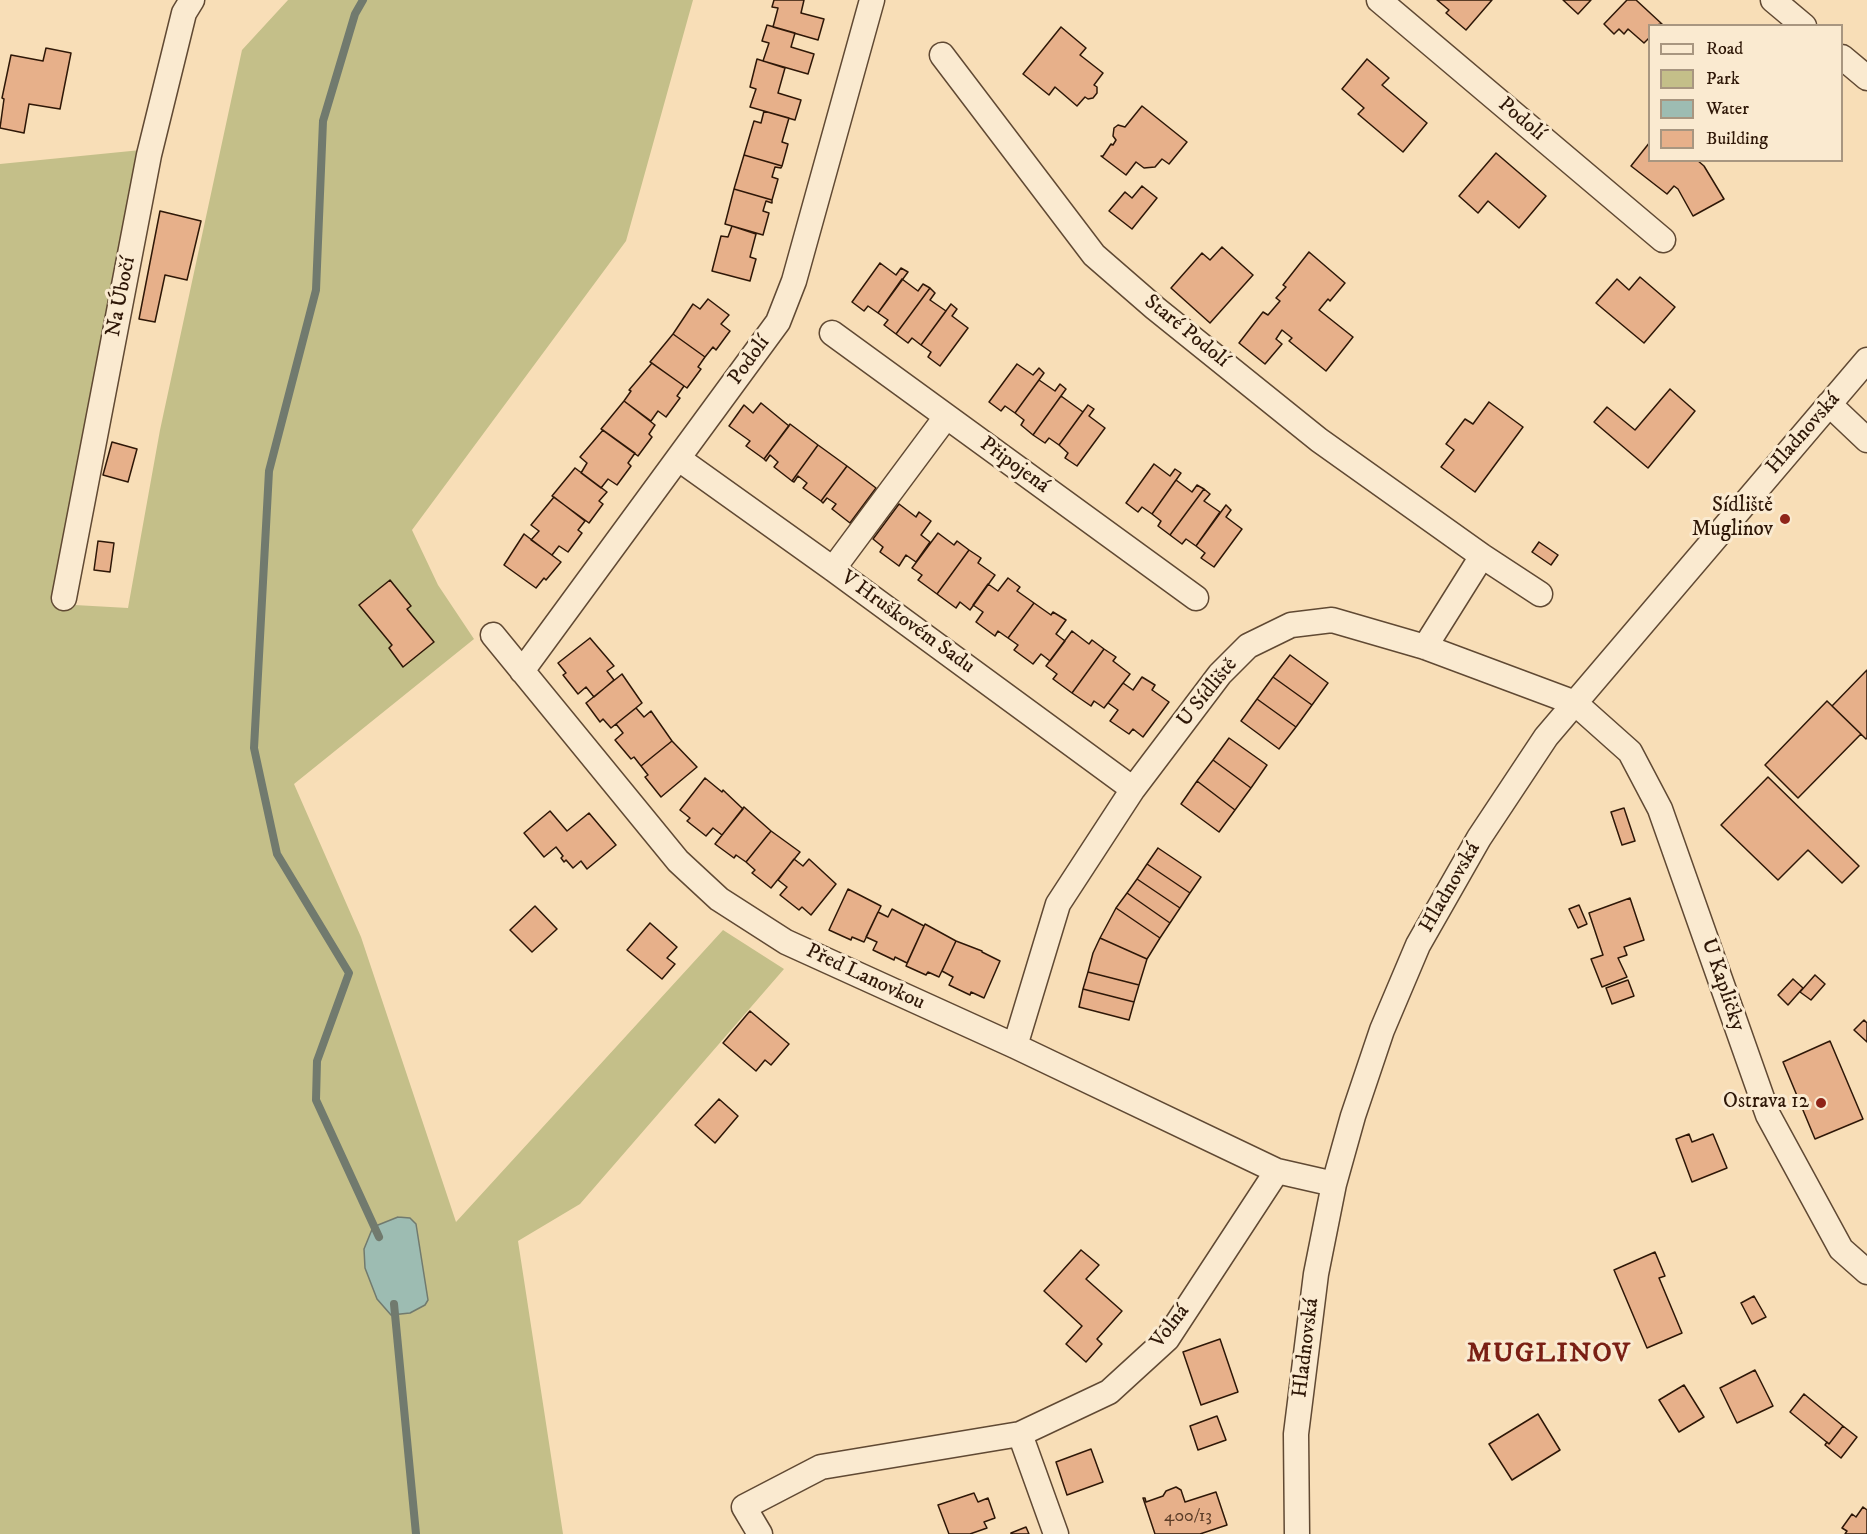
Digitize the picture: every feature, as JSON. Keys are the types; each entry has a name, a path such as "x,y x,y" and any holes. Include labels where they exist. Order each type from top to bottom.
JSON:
{"street":[{"name":"Na Úbočí","path":"64,598 149,155 184,13 192,0"},
{"name":"Podolí","path":"522,671 778,322 794,281 872,0"},
{"name":"Podolí","path":"1379,0 1663,240"},
{"path":"1773,0 1802,24"},
{"name":"Staré Podolí","path":"942,55 1094,255 1155,308 1319,440 1482,556 1540,594"},
{"path":"1843,58 1867,78"},
{"name":"Připojená","path":"832,333 1196,598"},
{"name":"Hladnovská","path":"1297,1534 1296,1434 1316,1274 1334,1184 1353,1116 1382,1030 1418,945 1485,829 1546,737 1867,360"},
{"path":"1829,404 1867,440"},
{"path":"833,569 946,417"},
{"name":"V Hruškovém Sadu","path":"679,459 1133,789"},
{"path":"1425,647 1482,556"},
{"name":"U Sídliště","path":"1015,1046 1058,904 1133,789 1220,674 1248,646 1291,625 1332,620 1425,647 1575,703"},
{"name":"Před Lanovkou","path":"493,635 678,861 719,899 786,942 1015,1046 1277,1171 1334,1184"},
{"name":"U Kapličky","path":"1575,703 1630,752 1660,809 1768,1115 1841,1249 1867,1272"},
{"name":"Volná","path":"760,1534 744,1507 821,1467 1020,1434 1109,1392 1167,1339 1277,1171"},
{"path":"1020,1434 1056,1534"}],"green space":[{"path":"288,0 693,0 626,241 412,530 438,585 474,639 294,784 361,937 456,1222 723,930 784,969 580,1204 518,1241 563,1534 0,1534 0,164 141,150 57,604 128,608 160,430 242,50"}],"water":[{"path":"398,1217 410,1218 416,1224 428,1300 425,1305 410,1313 391,1315 377,1299 365,1268 364,1249 373,1227"}],"building":[{"path":"774,0 804,0 801,13 824,19 818,40 773,27 778,8 772,7"},
{"path":"1437,0 1492,0 1466,30 1446,13 1449,10"},
{"path":"1563,0 1591,0 1578,14"},
{"path":"1627,0 1636,0 1662,24 1648,24 1648,39 1644,43 1628,29 1624,34 1619,29 1614,34 1604,24"},
{"path":"767,25 795,33 791,47 814,54 808,74 763,61 769,43 762,41"},
{"path":"1061,27 1086,48 1080,55 1103,73 1094,85 1097,87 1097,93 1093,98 1085,97 1077,106 1055,87 1049,95 1023,74"},
{"path":"46,48 71,53 60,109 29,104 24,133 0,128 4,99 2,98 11,55 43,61"},
{"path":"757,59 785,68 778,93 801,100 795,120 750,107 756,89 750,87"},
{"path":"1367,59 1389,78 1382,85 1427,123 1403,152 1358,114 1364,108 1342,89"},
{"path":"1142,106 1187,142 1169,164 1162,159 1155,167 1144,168 1136,162 1126,175 1101,156 1116,140 1113,136 1114,128 1118,125 1125,127"},
{"path":"764,111 789,118 782,142 788,144 782,166 744,155 754,121 761,123"},
{"path":"1648,145 1648,162 1699,162 1724,199 1693,216 1678,189 1674,186 1667,194 1631,166"},
{"path":"1496,153 1546,196 1519,228 1488,201 1478,213 1459,196"},
{"path":"744,155 782,166 781,168 775,167 772,177 778,179 772,200 734,189"},
{"path":"1142,186 1157,198 1132,229 1109,211 1125,192 1132,198"},
{"path":"734,189 772,200 772,203 766,201 763,211 769,213 763,235 725,224"},
{"path":"160,211 201,221 187,280 165,275 155,322 139,319"},
{"path":"732,226 756,234 750,257 756,259 750,281 712,271 721,236 728,237"},
{"path":"1222,247 1253,275 1210,323 1171,288 1202,253 1210,260"},
{"path":"1309,252 1345,283 1319,310 1353,337 1326,371 1289,341 1292,338 1282,330 1276,339 1282,344 1265,364 1239,343 1263,312 1268,315 1280,301 1276,298 1286,287 1283,285"},
{"path":"880,263 896,275 901,268 908,272 878,313 868,306 864,311 852,302"},
{"path":"1640,277 1675,307 1644,343 1596,303 1617,279 1629,290"},
{"path":"902,279 918,291 923,284 930,288 896,334 884,325 888,320 878,313"},
{"path":"930,288 935,293 930,300 946,311 921,345 912,338 908,343 896,334"},
{"path":"708,299 729,315 721,324 730,331 716,350 713,347 705,357 673,334 693,304 700,309"},
{"path":"951,304 957,309 952,316 968,328 940,366 928,357 931,352 921,345"},
{"path":"673,334 705,357 698,367 701,369 687,388 650,362"},
{"path":"652,363 684,386 677,396 680,398 666,417 658,411 651,421 624,401 631,391 629,390"},
{"path":"1017,364 1033,375 1039,368 1044,373 1015,413 1005,406 1001,411 989,402"},
{"path":"1039,380 1055,391 1060,384 1066,389 1033,435 1021,425 1024,420 1015,413"},
{"path":"1670,389 1695,411 1648,468 1594,422 1607,407 1635,430"},
{"path":"1061,396 1083,412 1059,445 1049,438 1045,443 1033,435"},
{"path":"624,401 655,425 649,434 652,437 638,456 601,429"},
{"path":"1489,402 1523,427 1475,492 1441,467 1454,450 1446,444 1465,419 1473,424"},
{"path":"761,403 789,426 764,459 746,446 750,441 729,426 744,405 753,413"},
{"path":"1088,405 1094,409 1089,416 1105,428 1077,466 1065,458 1068,453 1059,445"},
{"path":"790,424 818,445 792,481 774,467 778,462 770,455 766,461 764,459"},
{"path":"603,430 635,453 628,463 631,466 617,485 608,479 601,488 581,473 587,463 580,457"},
{"path":"112,442 137,449 128,482 103,475"},
{"path":"818,445 847,466 821,501 803,488 807,483 798,476 794,482 792,481"},
{"path":"1154,464 1170,476 1175,469 1181,473 1152,514 1142,507 1138,512 1126,503"},
{"path":"847,466 876,488 850,523 832,509 836,504 827,498 823,503 821,501"},
{"path":"575,468 607,492 599,501 603,504 589,523 552,496"},
{"path":"1176,480 1192,492 1197,485 1204,489 1170,535 1158,526 1161,521 1152,514"},
{"path":"1204,489 1210,494 1204,501 1220,512 1196,546 1186,539 1182,544 1170,535"},
{"path":"554,497 585,521 578,530 582,533 568,552 559,546 552,555 531,540 539,531 531,525"},
{"path":"899,504 916,517 919,512 931,521 921,535 930,542 916,562 906,555 899,566 880,552 883,547 873,539"},
{"path":"1226,505 1231,510 1226,517 1242,529 1214,567 1201,558 1205,553 1196,546"},
{"path":"938,533 954,545 957,541 969,550 937,594 918,580 922,575 912,568"},
{"path":"524,534 561,562 536,588 504,565"},
{"path":"98,541 114,543 110,572 94,570"},
{"path":"1539,542 1558,555 1551,565 1532,552"},
{"path":"969,550 981,558 978,563 995,575 970,610 960,602 956,608 937,594"},
{"path":"1008,578 1020,587 1017,591 1034,603 1008,638 998,631 995,636 976,622 983,612 973,605 988,584 998,591"},
{"path":"390,580 411,606 407,609 434,642 403,667 389,648 392,645 359,605"},
{"path":"1034,603 1051,615 1053,612 1066,620 1056,634 1065,641 1050,661 1041,654 1033,664 1014,650 1018,645 1008,638"},
{"path":"1072,631 1089,644 1092,640 1104,649 1072,693 1053,679 1057,674 1046,666"},
{"path":"590,638 614,666 607,671 614,680 594,697 586,687 578,694 563,675 566,673 558,663"},
{"path":"1104,649 1116,657 1113,661 1130,674 1104,708 1094,701 1091,706 1072,693"},
{"path":"1290,655 1328,683 1312,705 1273,677"},
{"path":"1867,670 1867,738 1866,739 1832,706"},
{"path":"622,674 642,703 611,728 603,719 600,722 586,703"},
{"path":"1142,677 1155,685 1152,690 1169,702 1143,737 1133,729 1129,734 1110,721 1118,710 1108,703 1123,683 1133,690"},
{"path":"1273,677 1312,705 1296,727 1257,699"},
{"path":"1257,699 1296,727 1279,749 1241,721"},
{"path":"1827,701 1861,734 1798,798 1765,765"},
{"path":"636,708 644,717 651,711 672,741 641,766 634,757 631,759 615,740 623,733 616,724"},
{"path":"1229,738 1267,765 1251,788 1213,760"},
{"path":"672,741 697,767 661,797 645,777 648,775 641,766"},
{"path":"1213,760 1251,788 1235,810 1197,781"},
{"path":"1768,777 1859,866 1842,883 1808,850 1778,880 1721,825"},
{"path":"705,778 722,792 723,790 743,809 722,835 713,828 706,836 687,821 690,818 680,810"},
{"path":"1197,781 1235,810 1219,832 1181,804"},
{"path":"744,807 771,831 746,862 736,855 734,858 715,844"},
{"path":"1624,808 1635,841 1622,845 1611,812"},
{"path":"550,811 567,831 589,813 616,845 587,869 581,861 573,868 566,860 564,862 561,858 563,856 556,847 544,857 524,833"},
{"path":"771,831 800,852 771,888 752,873 755,870 746,862"},
{"path":"1158,848 1201,877 1190,893 1147,864"},
{"path":"794,859 803,866 809,859 836,884 811,915 802,907 799,910 780,895 787,887 778,880"},
{"path":"1147,864 1190,893 1180,908 1137,879"},
{"path":"1137,879 1180,908 1170,923 1127,893"},
{"path":"848,889 881,906 864,942 852,937 851,940 829,930"},
{"path":"1127,893 1170,923 1160,938 1116,908"},
{"path":"1630,898 1644,940 1624,947 1627,955 1618,958 1627,977 1602,987 1591,959 1603,955 1589,913"},
{"path":"1579,905 1587,924 1578,928 1569,909"},
{"path":"535,906 557,929 532,952 510,930"},
{"path":"1116,908 1160,938 1147,959 1100,938"},
{"path":"892,909 924,926 907,963 895,957 894,960 873,950 877,942 866,937 878,912 888,917"},
{"path":"650,923 677,947 667,958 675,964 662,979 627,950"},
{"path":"925,924 956,941 939,977 928,972 926,975 906,966"},
{"path":"1100,938 1147,959 1139,985 1088,972"},
{"path":"956,941 1000,961 984,998 971,992 970,995 949,985 953,977 942,971"},
{"path":"1088,972 1139,985 1134,1002 1083,989"},
{"path":"1815,975 1825,984 1811,1000 1800,992"},
{"path":"1793,979 1803,988 1788,1005 1778,995"},
{"path":"1628,980 1634,996 1612,1004 1606,988"},
{"path":"1083,989 1134,1002 1129,1020 1079,1007"},
{"path":"750,1011 789,1044 771,1065 765,1060 756,1071 723,1043"},
{"path":"1864,1020 1867,1023 1867,1042 1854,1030"},
{"path":"1830,1041 1863,1119 1815,1139 1783,1062"},
{"path":"719,1099 738,1116 715,1143 695,1125"},
{"path":"1689,1134 1692,1142 1713,1134 1727,1168 1692,1182 1676,1139"},
{"path":"1081,1250 1099,1265 1086,1279 1122,1311 1097,1339 1102,1344 1086,1362 1066,1344 1082,1326 1044,1291"},
{"path":"1655,1252 1665,1276 1659,1278 1682,1333 1647,1348 1614,1270"},
{"path":"1754,1296 1766,1317 1752,1324 1741,1303"},
{"path":"1220,1339 1238,1392 1201,1405 1183,1352"},
{"path":"1755,1370 1773,1406 1737,1423 1720,1388"},
{"path":"1684,1385 1704,1417 1679,1432 1659,1400"},
{"path":"1804,1394 1843,1426 1829,1444 1790,1412"},
{"path":"1538,1414 1560,1450 1512,1480 1489,1444"},
{"path":"1217,1416 1226,1440 1198,1450 1190,1426"},
{"path":"1843,1426 1857,1437 1841,1458 1825,1445 1827,1442 1829,1444"},
{"path":"1091,1449 1103,1482 1067,1495 1056,1462"},
{"path":"1176,1487 1181,1490 1185,1502 1216,1492 1227,1525 1200,1534 1155,1534 1143,1498 1146,1502 1163,1496 1166,1491"},
{"path":"974,1493 978,1502 988,1498 995,1518 984,1522 987,1528 970,1534 949,1534 938,1505"},
{"path":"1863,1507 1867,1510 1867,1534 1845,1534 1847,1531 1842,1528 1852,1514 1856,1517"},
{"path":"1026,1527 1029,1534 1011,1534 1011,1533"}],"waterway":[{"path":"363,0 355,14 323,121 316,290 269,471 254,748 277,854 349,973 317,1061 316,1100 379,1237"},
{"path":"394,1304 416,1534"}],"place":[{"name":"Sídliště Muglinov","path":"1785,519"},
{"name":"Ostrava 12","path":"1821,1103"}],"district":[{"name":"MUGLINOV","path":"1549,1355"}]}
